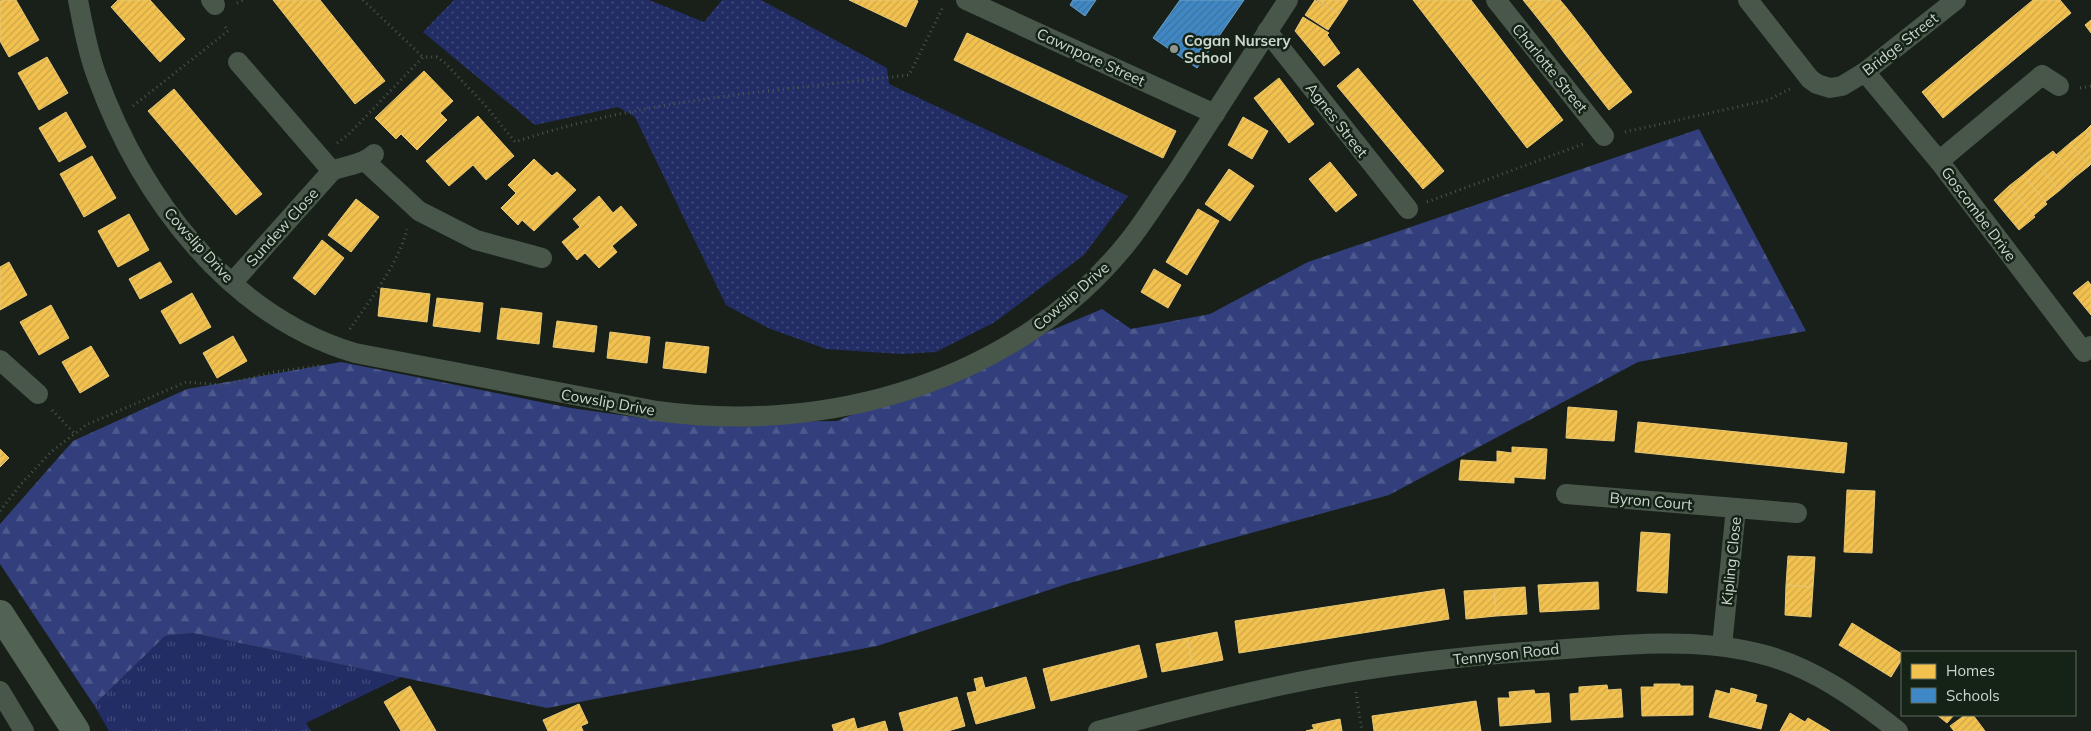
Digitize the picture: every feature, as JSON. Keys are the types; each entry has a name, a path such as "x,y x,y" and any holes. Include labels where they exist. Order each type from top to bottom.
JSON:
{"main road":[{"path":"0,614 76,731"}],"street":[{"name":"Cowslip Drive","path":"78,0 97,76 115,120 137,165 159,200 202,253 232,283 271,314 287,324 337,348 355,353 542,390 686,415 716,416 780,414 818,410 902,393 925,386 970,366 1022,338 1058,311 1091,282 1127,243 1215,114 1288,0"},
{"name":"Cawnpore Street","path":"966,0 1215,114"},
{"name":"Charlotte Street","path":"1496,0 1604,136"},
{"name":"Bridge Street","path":"1748,0 1810,79 1817,84 1830,88 1842,86 1866,72 1956,0"},
{"name":"Agnes Street","path":"1267,31 1408,209"},
{"path":"238,62 325,164"},
{"name":"Goscombe Drive","path":"1866,72 1939,161 2084,352 2091,346"},
{"path":"1939,161 2042,75 2059,86"},
{"name":"Sundew Close","path":"232,283 325,164 349,164 370,158 412,205"},
{"path":"412,205 419,211 476,240 542,258"},
{"path":"0,360 38,394"},
{"name":"Byron Court","path":"1566,494 1736,508"},
{"name":"Kipling Close","path":"1722,646 1736,508 1797,513"},
{"name":"Tennyson Road","path":"1098,731 1230,697 1353,672 1532,651 1650,644 1722,646 1759,653 1802,667 1868,707 1898,731"},
{"path":"0,691 24,731"}],"path":[{"path":"363,0 423,57 437,57 445,63 485,105 515,142 551,130 628,111 909,75 946,0"},
{"path":"115,120 228,32 218,17 223,10 213,2"},
{"path":"325,164 348,135 423,57"},
{"path":"0,511 20,484 46,458 86,425 186,382 223,385 274,372 326,364 382,281 404,242 412,205"},
{"path":"38,394 75,434"},
{"path":"1353,672 1362,731"}],"green space":[{"path":"454,0 649,0 704,22 722,0 761,0 887,68 889,84 1128,196 1084,255 995,322 936,352 901,354 826,349 768,328 726,305 635,117 618,107 535,125 423,32"},
{"path":"1699,129 1806,331 1638,362 1389,495 1070,583 877,646 547,708 192,633 165,636 94,705 0,564 0,524 73,441 187,389 341,362 571,408 677,423 837,421 1102,309 1131,329 1210,314 1308,262"},
{"path":"192,633 401,677 306,723 311,731 109,731 94,705 165,636"}],"building: Homes":[{"path":"16,0 39,40 9,57 0,41 0,1"},
{"path":"118,0 150,0 185,39 160,62 111,7"},
{"path":"273,0 320,0 385,81 355,104"},
{"path":"849,0 916,0 918,1 906,27"},
{"path":"1315,0 1339,14 1328,30 1305,15"},
{"path":"1317,0 1348,0 1339,14"},
{"path":"1413,0 1471,0 1563,120 1527,148"},
{"path":"1523,0 1547,0 1532,11"},
{"path":"1547,0 1560,0 1566,7 1543,25 1532,11"},
{"path":"2033,0 2060,0 2071,13 1943,118 1922,92"},
{"path":"1566,7 1577,21 1554,39 1543,25"},
{"path":"1303,17 1329,33 1327,35 1340,53 1324,66 1295,31"},
{"path":"2091,20 2091,33 2085,25"},
{"path":"1577,21 1588,35 1565,54 1554,39"},
{"path":"967,33 1176,131 1163,158 954,60"},
{"path":"1588,35 1599,50 1576,68 1565,54"},
{"path":"1599,50 1610,64 1587,82 1576,68"},
{"path":"47,57 68,93 39,110 18,73"},
{"path":"1610,64 1621,78 1598,96 1587,82"},
{"path":"1358,68 1444,171 1423,189 1337,86"},
{"path":"424,71 453,101 440,113 447,120 417,150 401,134 396,139 375,118"},
{"path":"1279,78 1314,124 1289,143 1254,98"},
{"path":"1621,78 1632,92 1609,110 1598,96"},
{"path":"174,89 262,194 236,215 148,111"},
{"path":"66,112 86,147 59,162 39,128"},
{"path":"478,116 514,156 486,180 473,165 449,186 426,161"},
{"path":"1243,117 1268,131 1252,159 1228,145"},
{"path":"2091,125 2091,138 2085,131"},
{"path":"2085,131 2091,138 2091,164 2089,166 2070,143"},
{"path":"2070,143 2089,166 2075,177 2056,155"},
{"path":"2053,151 2075,177 2059,191 2037,163"},
{"path":"92,156 116,198 84,217 60,174"},
{"path":"534,159 552,176 557,172 576,190 534,231 522,220 518,225 501,208 516,193 508,185"},
{"path":"1330,162 1357,195 1336,212 1309,179"},
{"path":"2037,163 2059,191 2045,202 2023,175"},
{"path":"1229,169 1254,186 1230,221 1205,204"},
{"path":"2023,175 2047,204 2033,216 2009,186"},
{"path":"2009,186 2035,217 2019,230 1994,200"},
{"path":"599,196 613,213 621,206 637,225 612,246 617,252 599,268 585,253 577,260 562,242 580,227 573,219"},
{"path":"356,199 379,217 351,252 328,235"},
{"path":"1198,209 1219,221 1187,275 1166,262"},
{"path":"129,214 149,250 118,267 98,231"},
{"path":"322,240 344,258 315,295 293,278"},
{"path":"9,262 27,295 0,310 0,267"},
{"path":"160,262 172,282 140,299 129,279"},
{"path":"1154,269 1181,285 1168,308 1141,292"},
{"path":"2088,281 2091,285 2091,315 2073,293"},
{"path":"381,288 430,294 427,322 378,316"},
{"path":"192,293 211,327 180,344 161,311"},
{"path":"437,298 483,303 480,332 433,326"},
{"path":"51,305 69,338 39,355 20,322"},
{"path":"501,308 542,313 539,344 497,339"},
{"path":"557,321 597,326 594,352 553,347"},
{"path":"610,332 650,337 647,363 607,358"},
{"path":"233,336 247,361 217,378 203,353"},
{"path":"666,342 709,347 706,373 663,368"},
{"path":"91,346 109,376 80,393 62,362"},
{"path":"1568,407 1617,411 1614,441 1566,438"},
{"path":"1638,422 1847,443 1844,473 1635,452"},
{"path":"1512,447 1547,449 1545,479 1514,477 1514,483 1459,480 1461,460 1497,462 1497,451 1512,453"},
{"path":"0,449 9,458 0,467"},
{"path":"1847,490 1875,491 1872,553 1844,552"},
{"path":"1641,532 1670,534 1667,593 1637,591"},
{"path":"1788,556 1815,557 1813,587 1786,585"},
{"path":"1598,582 1599,609 1540,612 1538,585"},
{"path":"1786,585 1813,587 1811,617 1785,615"},
{"path":"1525,587 1527,614 1496,616 1494,589"},
{"path":"1444,589 1449,619 1239,653 1235,621"},
{"path":"1494,589 1496,616 1466,619 1464,591"},
{"path":"1852,623 1901,653 1901,661 1891,677 1839,645"},
{"path":"1217,632 1223,660 1193,666 1187,638"},
{"path":"1187,638 1193,666 1162,672 1156,644"},
{"path":"1139,645 1147,677 1051,701 1043,669"},
{"path":"982,677 985,688 1026,677 1035,708 976,724 967,693 977,691 974,679"},
{"path":"1654,684 1693,686 1693,715 1642,716 1641,687 1654,687"},
{"path":"1607,685 1608,690 1621,689 1623,717 1571,720 1570,694 1579,693 1579,687"},
{"path":"410,686 436,731 401,731 384,702"},
{"path":"1731,688 1757,695 1755,702 1767,705 1761,729 1709,717 1716,690 1730,694"},
{"path":"1534,690 1535,694 1549,693 1551,722 1500,726 1498,698 1510,698 1509,692"},
{"path":"957,697 965,726 948,731 904,731 899,713"},
{"path":"1476,701 1481,731 1374,731 1372,716"},
{"path":"579,704 588,723 581,726 583,731 548,731 543,720"},
{"path":"1790,713 1805,722 1808,718 1830,731 1780,731"},
{"path":"1938,716 1953,716 1947,723"},
{"path":"1964,716 1974,716 1985,731 1954,731 1950,726"},
{"path":"854,718 857,729 885,721 888,731 834,731 832,725"},
{"path":"1340,719 1342,731 1306,731 1314,729 1312,725"}],"building: Schools":[{"path":"1073,0 1096,0 1085,16 1070,5"},
{"path":"1180,0 1244,0 1197,68 1153,38"}],"place":[{"name":"Cogan Nursery School","path":"1174,49"}]}
